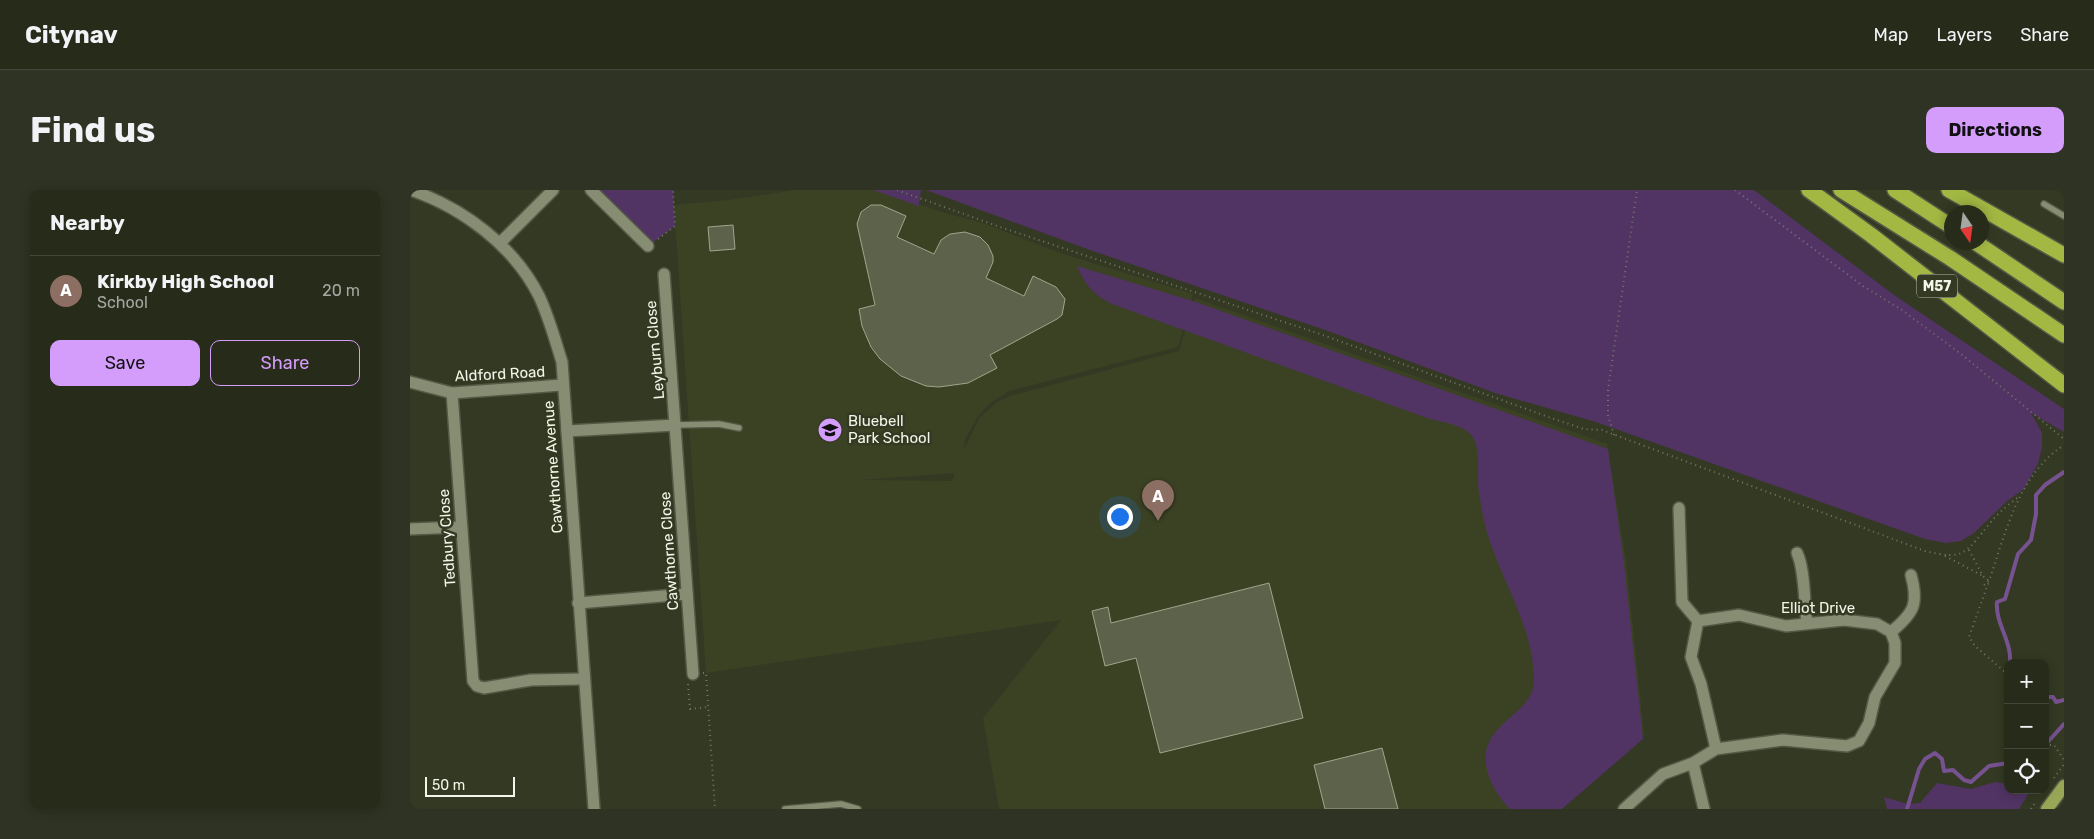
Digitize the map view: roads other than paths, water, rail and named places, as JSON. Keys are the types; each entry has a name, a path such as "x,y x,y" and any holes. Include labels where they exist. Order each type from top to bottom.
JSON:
{"highway":[{"name":"M57","path":"1809,190 1871,235 2064,385"},
{"name":"M57","path":"1841,190 1950,258 2064,335"},
{"path":"1895,190 1944,222"},
{"path":"1949,190 2064,255"},
{"path":"1987,250 2064,302"}],"main road":[{"path":"2047,809 2064,786"}],"street":[{"name":"Cawthorne Avenue","path":"412,190 459,212 500,243 538,295 562,362 562,385 567,431 583,679 594,809"},
{"path":"500,243 553,190"},
{"path":"591,190 648,246"},
{"name":"Leyburn Close","path":"664,274 676,425"},
{"name":"Aldford Road","path":"410,382 452,393 562,385"},
{"name":"Tedbury Close","path":"452,393 473,681 484,688 531,680 583,679"},
{"path":"567,431 676,425"},
{"name":"Cawthorne Close","path":"676,425 686,594 693,674"},
{"path":"1679,508 1682,602 1698,621 1691,657 1702,684 1716,749"},
{"path":"410,529 461,527"},
{"path":"1797,553 1802,564 1801,577 1807,623"},
{"path":"1624,809 1663,774 1692,763 1716,749 1784,740 1847,746 1859,742 1869,723 1875,697 1895,663 1895,644 1891,632 1909,618 1914,607 1916,593 1911,575"},
{"path":"578,603 686,594"},
{"name":"Elliot Drive","path":"1698,621 1739,615 1786,626 1844,620 1877,624 1891,632"},
{"path":"1692,763 1704,809"}],"lane":[{"path":"2044,204 2064,216"},
{"path":"676,425 719,424 739,428"},
{"path":"785,809 841,804 858,809"}],"waterway":[{"path":"2010,659 2009,647 1998,617 1997,602 2005,599 2018,554 2031,540 2036,514 2036,495 2045,485 2064,472"},
{"path":"2049,697 2053,697 2056,702 2064,700"},
{"path":"2049,741 2064,724"},
{"path":"1907,809 1919,769 1925,759 1935,753 1942,759 1944,771 1953,770 1964,780 1971,782 1989,766 2004,764"}],"place":[{"name":"Bluebell Park School","path":"830,430"},
{"name":"Kirkby High School","path":"1158,521"}]}
